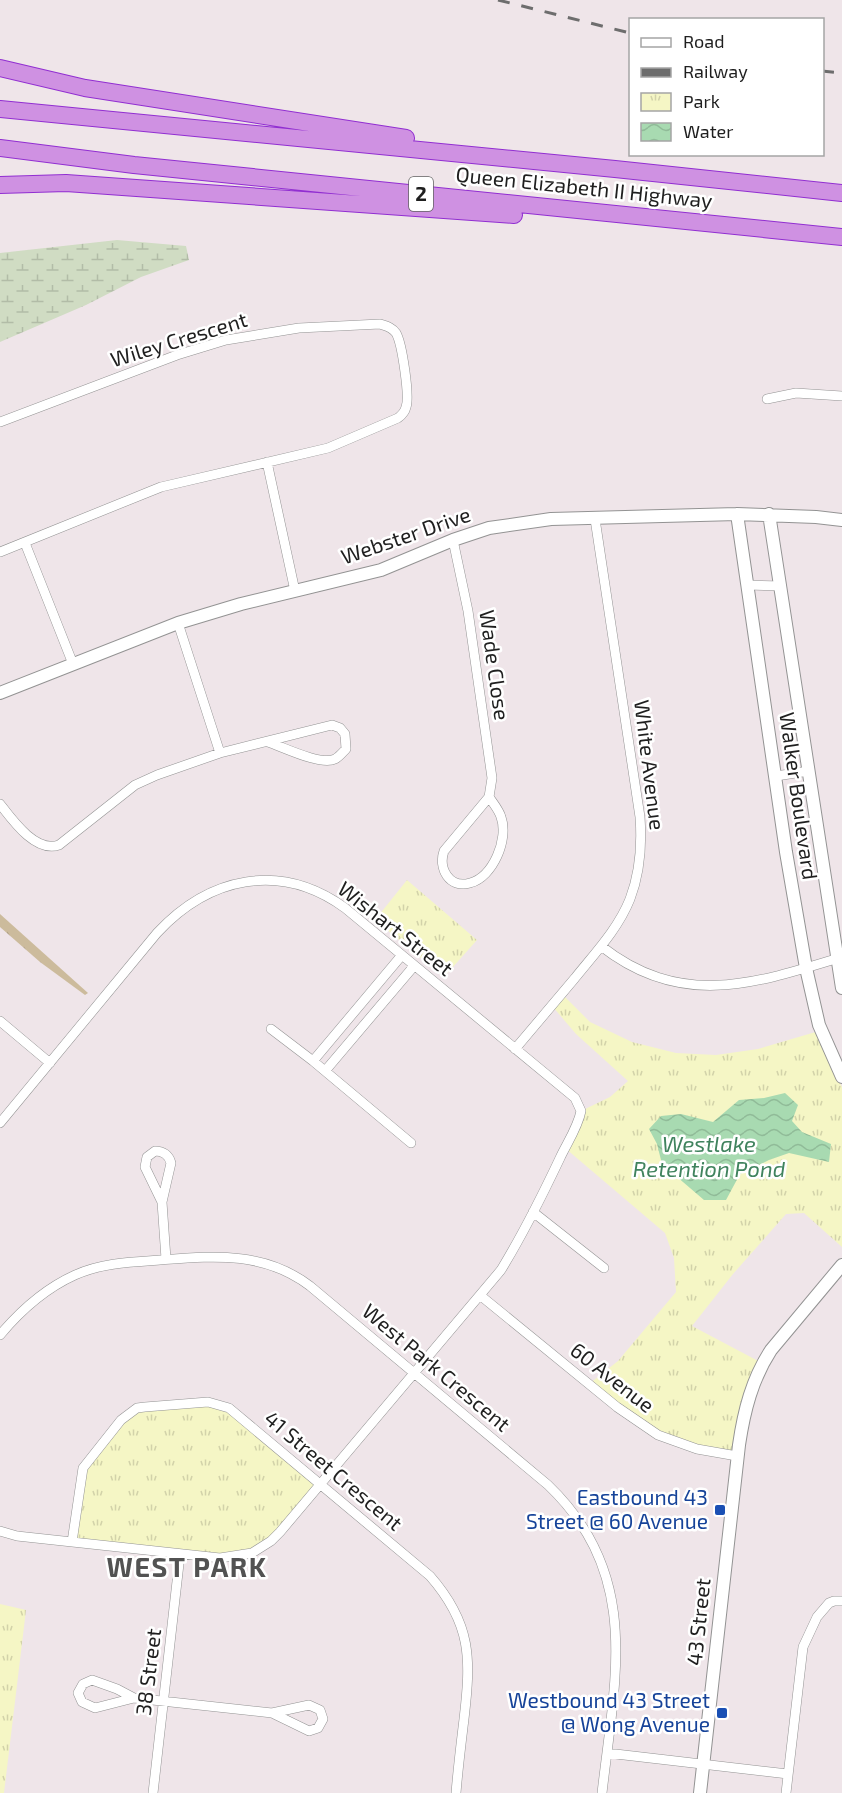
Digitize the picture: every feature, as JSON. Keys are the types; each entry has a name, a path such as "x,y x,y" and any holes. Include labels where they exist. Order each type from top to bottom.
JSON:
{"highway":[{"path":"0,68 95,90 615,169"},
{"name":"Queen Elizabeth II Highway","path":"0,109 842,193"},
{"name":"Queen Elizabeth II Highway","path":"0,148 134,165 842,237"},
{"path":"0,185 66,183 618,223 704,223"}],"street":[{"name":"Wiley Crescent","path":"0,422 177,355 226,340 272,331 336,325 380,324 395,332 401,349 407,401 407,406 401,416 328,448 161,487 0,552"},
{"path":"767,399 796,393 842,396"},
{"path":"267,462 295,591"},
{"name":"Webster Drive","path":"0,693 178,622 241,604 381,570 453,540 489,528 517,522 737,514 769,514 842,520"},
{"name":"Walker Boulevard","path":"737,514 786,852 806,968 819,1025 842,1077"},
{"name":"Walker Boulevard","path":"769,514 840,958 842,988"},
{"name":"White Avenue","path":"515,1049 617,925 630,900 639,864 641,833 595,519"},
{"name":"Wade Close","path":"453,540 468,610 492,778 489,797 444,851 441,860 447,877 458,883 468,884 479,878 496,859 500,849 503,830 501,817 489,797"},
{"path":"25,543 73,664"},
{"path":"748,585 781,586"},
{"path":"178,622 220,753"},
{"path":"0,804 27,834 43,846 51,847 59,844 135,785 220,753 332,725 340,728 345,734 346,749 334,759 325,760 305,756 268,742"},
{"path":"776,776 809,771"},
{"name":"Wishart Street","path":"0,1123 169,921 182,909 201,897 227,886 272,881 299,885 313,890 345,908 575,1098 581,1111 533,1212 508,1258 481,1296 271,1541 252,1553 220,1558 17,1536 0,1531"},
{"path":"601,946 623,962 660,979 715,987 742,984 840,958"},
{"path":"313,1061 402,955"},
{"path":"325,1071 414,966"},
{"path":"0,1021 50,1063"},
{"path":"271,1029 411,1143"},
{"path":"162,1202 145,1167 147,1157 155,1151 167,1155 171,1163 162,1202 166,1259"},
{"path":"533,1212 604,1268"},
{"name":"West Park Crescent","path":"0,1335 30,1303 72,1276 106,1264 232,1256 259,1262 291,1274 319,1293 558,1495 576,1516 598,1555 609,1585 617,1638 617,1658 602,1793"},
{"name":"43 Street","path":"700,1793 738,1456 747,1402 762,1363 842,1265"},
{"name":"60 Avenue","path":"481,1296 617,1407 658,1435 697,1449 738,1456"},
{"name":"41 Street Crescent","path":"72,1542 83,1468 121,1420 137,1408 208,1402 226,1406 430,1576 454,1611 465,1640 468,1678 456,1793"},
{"name":"38 Street","path":"153,1793 180,1555"},
{"path":"786,1793 801,1656 809,1631 817,1617 830,1603 842,1601"},
{"path":"134,1698 95,1708 82,1702 78,1693 83,1684 92,1680 134,1698 163,1702 272,1713 309,1705 320,1710 323,1719 318,1728 309,1731 272,1713"},
{"path":"607,1753 788,1774"}],"green space":[{"path":"117,240 186,246 189,260 141,277 86,305 0,342 0,253"},
{"path":"407,880 477,940 444,977 375,920"},
{"path":"0,914 88,993 85,995 40,962 0,927"},
{"path":"563,995 590,1022 632,1042 676,1053 716,1055 758,1049 819,1031 829,1061 842,1087 842,1247 804,1213 786,1214 733,1274 692,1326 762,1363 737,1456 658,1435 589,1384 618,1361 676,1292 674,1258 665,1233 565,1148 581,1111 610,1097 628,1081 576,1034 553,1007"},
{"path":"216,1403 321,1485 280,1532 240,1556 72,1542 86,1463 131,1412"},
{"path":"0,1604 26,1610 4,1793 0,1793"}],"water":[{"name":"Westlake Retention Pond","path":"785,1093 798,1105 792,1121 802,1132 831,1144 829,1162 789,1153 769,1160 740,1174 726,1200 704,1200 662,1164 657,1144 649,1129 661,1116 681,1114 713,1122 739,1100"}],"railway":[{"path":"498,0 629,33"},
{"path":"824,71 842,73"}],"place":[{"name":"Eastbound 43 Street @ 60 Avenue","path":"720,1510"},
{"name":"Westbound 43 Street @ Wong Avenue","path":"722,1713"}],"district":[{"name":"WEST PARK","path":"187,1568"}]}
